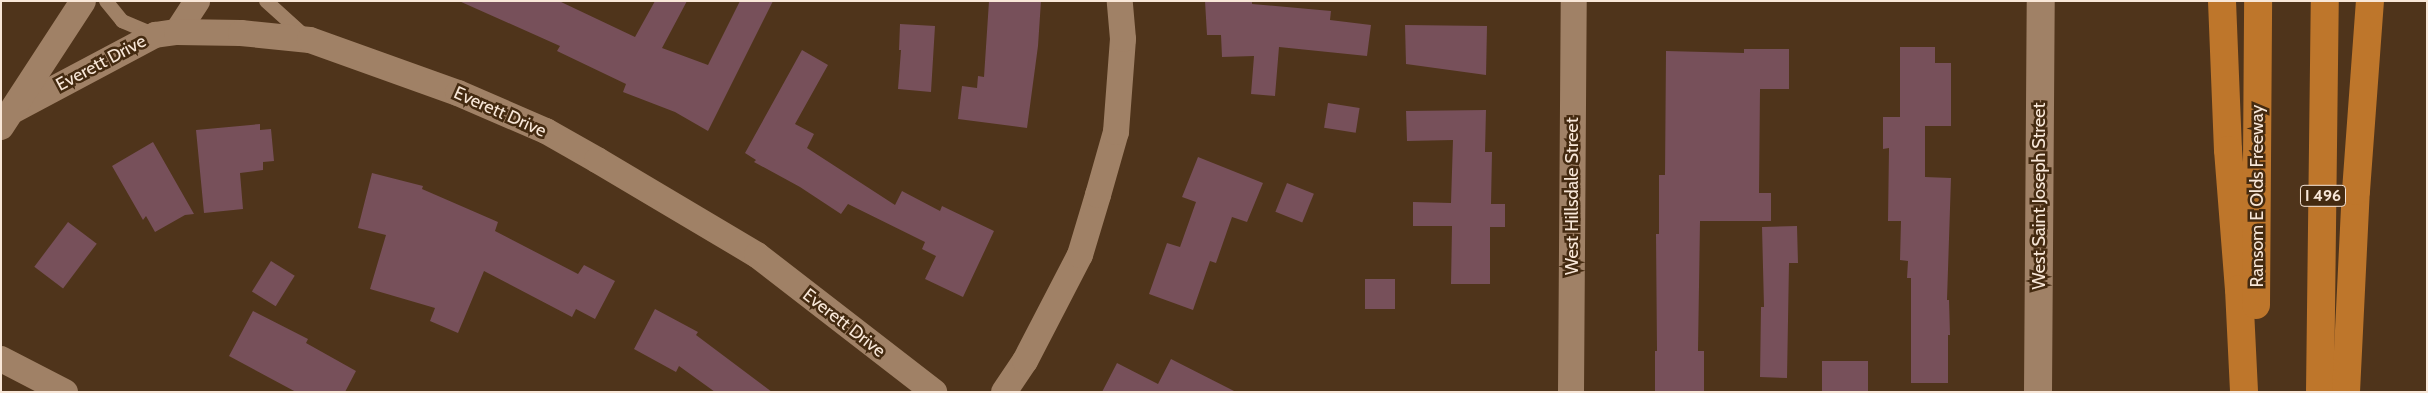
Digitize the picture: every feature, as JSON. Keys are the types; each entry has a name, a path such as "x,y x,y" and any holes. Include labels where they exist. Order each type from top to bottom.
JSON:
{"highway":[{"path":"2222,1 2229,160 2239,289 2244,392"},
{"name":"Ransom E Olds Freeway","path":"2256,392 2258,1"},
{"name":"I 496","path":"2320,392 2325,1"},
{"path":"2346,392 2356,191 2370,1"}],"main road":[{"name":"West Saint Joseph Street","path":"2038,392 2041,1"}],"street":[{"path":"8,118 83,1"},
{"path":"166,33 197,1"},
{"path":"1004,392 1025,361 1080,255 1116,132 1123,39 1120,1"},
{"name":"West Hillsdale Street","path":"1571,392 1574,1"},
{"name":"Everett Drive","path":"8,118 166,33 241,33 310,40 458,93 546,131 757,255 934,392"},
{"path":"1,359 65,392"}],"lane":[{"path":"106,1 122,21 166,33"},
{"path":"266,1 310,40"}],"building":[{"path":"459,1 559,1 635,37 655,1 687,1 662,48 708,65 740,1 773,1 708,131 675,112 623,92 626,84 557,51 560,46"},
{"path":"989,1 1041,1 1038,46 1027,128 958,119 962,86 977,88 978,76 984,77"},
{"path":"1205,1 1252,1 1252,4 1331,11 1330,20 1371,25 1367,56 1279,47 1275,96 1251,94 1254,56 1222,57 1221,35 1207,35"},
{"path":"900,24 935,26 931,92 898,89 901,50 899,50"},
{"path":"1405,25 1487,26 1486,75 1406,64"},
{"path":"1900,47 1935,47 1935,63 1951,63 1951,126 1925,126 1925,177 1951,178 1947,300 1949,300 1950,335 1948,335 1948,383 1911,383 1911,278 1907,278 1908,261 1900,260 1901,221 1888,221 1889,148 1883,149 1883,117 1900,117"},
{"path":"1744,49 1789,49 1789,89 1760,89 1759,193 1771,193 1771,221 1700,221 1698,351 1704,351 1704,392 1655,391 1655,351 1657,351 1656,234 1659,234 1659,175 1665,175 1666,51 1744,53"},
{"path":"802,50 828,65 795,124 814,134 807,148 895,205 902,191 940,211 942,206 994,231 963,297 925,279 936,256 922,249 925,242 848,204 841,214 800,187 754,162 756,160 745,153"},
{"path":"1328,103 1360,108 1356,133 1324,128"},
{"path":"1486,110 1485,152 1492,152 1491,204 1505,204 1505,227 1490,227 1490,284 1451,284 1452,226 1413,226 1413,202 1451,203 1453,140 1407,141 1406,111"},
{"path":"260,124 260,130 271,129 274,161 263,162 263,170 240,173 243,209 204,213 196,130"},
{"path":"153,142 194,214 185,215 155,232 146,216 143,220 112,166"},
{"path":"1198,157 1263,183 1247,222 1232,217 1216,263 1210,261 1193,310 1149,294 1167,243 1180,247 1196,202 1182,197"},
{"path":"372,173 423,186 422,189 498,222 495,231 578,274 584,265 615,281 595,319 576,309 572,317 484,271 458,333 430,321 435,308 370,289 386,235 358,228"},
{"path":"1287,183 1314,194 1302,223 1275,212"},
{"path":"68,222 97,244 63,288 34,267"},
{"path":"1797,226 1798,263 1789,263 1787,378 1760,377 1761,307 1764,307 1762,227"},
{"path":"271,261 295,276 276,306 252,292"},
{"path":"1365,279 1395,279 1395,309 1365,309"},
{"path":"655,309 698,332 696,335 772,392 715,392 679,366 676,372 634,349"},
{"path":"253,311 308,339 306,343 356,371 345,392 296,392 229,356"},
{"path":"1171,359 1236,392 1102,392 1117,363 1158,384"},
{"path":"1822,361 1868,361 1868,391 1822,391"}]}
